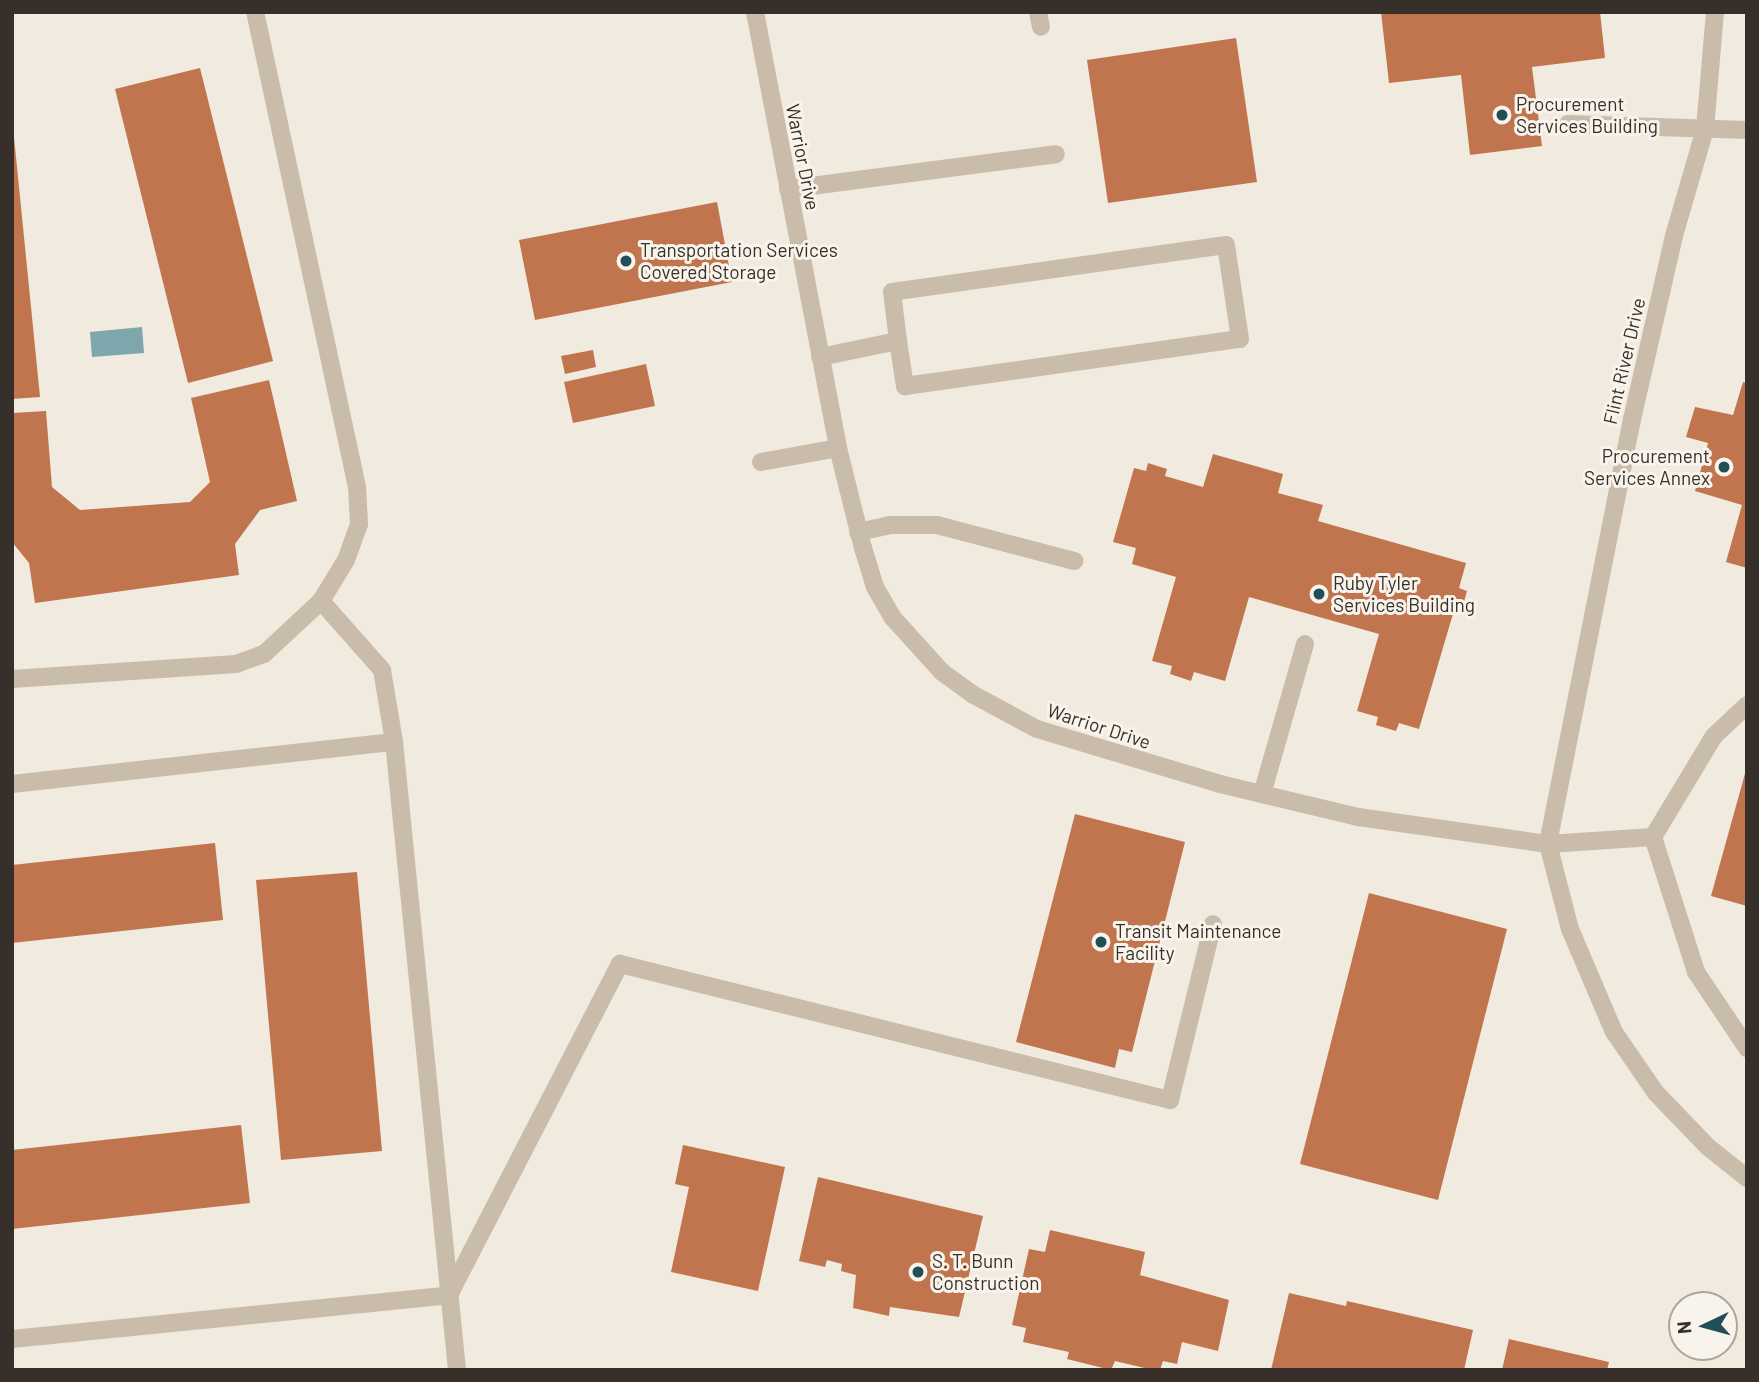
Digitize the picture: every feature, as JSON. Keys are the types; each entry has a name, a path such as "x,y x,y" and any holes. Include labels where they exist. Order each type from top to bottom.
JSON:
{"street":[{"path":"12,679 236,664 264,653 321,601 346,560 359,524 357,487 255,12"},
{"name":"Warrior Drive","path":"755,12 838,448 858,532 875,587 893,618 933,663 972,694 1037,729 1262,794 1357,817 1548,844 1653,838"},
{"name":"Flint River Drive","path":"1548,844 1632,419 1674,236 1705,129 1715,12"},
{"path":"1568,124 1647,124 1747,130"},
{"path":"788,189 1056,154"},
{"path":"1226,245 1240,339 905,386 898,341 892,292 1226,245"},
{"path":"820,356 898,341"},
{"path":"761,462 838,448"},
{"path":"858,532 890,525 937,525 1074,561"},
{"path":"321,601 382,670 394,742 457,1370"},
{"path":"1262,794 1305,644"},
{"path":"1747,705 1714,736 1653,838 1696,972 1747,1048"},
{"path":"12,784 394,742"},
{"path":"1548,844 1570,929 1614,1032 1656,1093 1708,1147 1747,1178"},
{"path":"449,1295 620,964 1170,1100 1213,923"},
{"path":"12,1339 449,1295"}],"water":[{"path":"142,327 144,353 92,357 90,332"}],"building":[{"name":"Procurement Services Building","path":"1381,12 1600,12 1605,58 1532,67 1542,146 1470,155 1461,75 1389,83"},
{"path":"1236,38 1257,182 1108,203 1087,60"},
{"path":"200,68 273,361 188,383 115,89"},
{"path":"12,117 40,397 12,399"},
{"name":"Transportation Services Covered Storage","path":"717,202 732,282 535,320 519,240"},
{"path":"593,350 596,367 565,374 561,356"},
{"path":"646,364 655,406 573,423 564,382"},
{"path":"269,380 297,501 260,510 235,544 239,575 35,603 29,563 12,542 12,413 46,411 52,487 80,510 190,502 210,482 191,398"},
{"name":"Procurement Services Annex","path":"1743,382 1747,383 1747,568 1726,562 1742,505 1695,491 1708,443 1686,437 1695,407 1733,415"},
{"name":"Ruby Tyler Services Building","path":"1213,454 1283,474 1278,493 1323,505 1318,521 1466,563 1459,588 1467,591 1462,609 1455,607 1419,729 1399,723 1396,731 1376,725 1378,717 1357,711 1379,634 1249,597 1225,681 1194,672 1191,681 1170,674 1172,666 1152,661 1176,577 1132,564 1136,548 1113,542 1134,468 1146,471 1148,463 1167,469 1165,476 1203,487"},
{"path":"1747,770 1747,906 1711,896"},
{"name":"Transit Maintenance Facility","path":"1075,814 1185,842 1132,1052 1119,1049 1115,1068 1016,1042"},
{"path":"215,843 223,920 12,943 12,865"},
{"path":"357,872 382,1151 281,1160 256,880"},
{"path":"1369,893 1507,929 1438,1200 1300,1164"},
{"path":"241,1125 250,1203 12,1229 12,1150"},
{"path":"683,1145 785,1167 758,1291 671,1272 689,1187 675,1184"},
{"path":"818,1177 983,1216 959,1317 890,1307 889,1316 853,1308 856,1275 841,1271 842,1264 827,1260 825,1267 799,1261"},
{"path":"1050,1230 1145,1252 1140,1275 1229,1300 1218,1351 1182,1342 1177,1364 1163,1361 1160,1370 1153,1370 1115,1361 1111,1370 1067,1359 1069,1352 1023,1342 1026,1328 1012,1325 1029,1249 1045,1252"},
{"path":"1289,1293 1346,1306 1347,1301 1473,1330 1464,1370 1271,1370"},
{"path":"1509,1339 1609,1362 1607,1370 1502,1370"}],"place":[{"name":"Procurement Services Building","path":"1502,115"},
{"name":"Transportation Services Covered Storage","path":"626,261"},
{"name":"Procurement Services Annex","path":"1724,467"},
{"name":"Ruby Tyler Services Building","path":"1319,594"},
{"name":"Transit Maintenance Facility","path":"1101,942"},
{"name":"S. T. Bunn Construction","path":"918,1272"}]}
